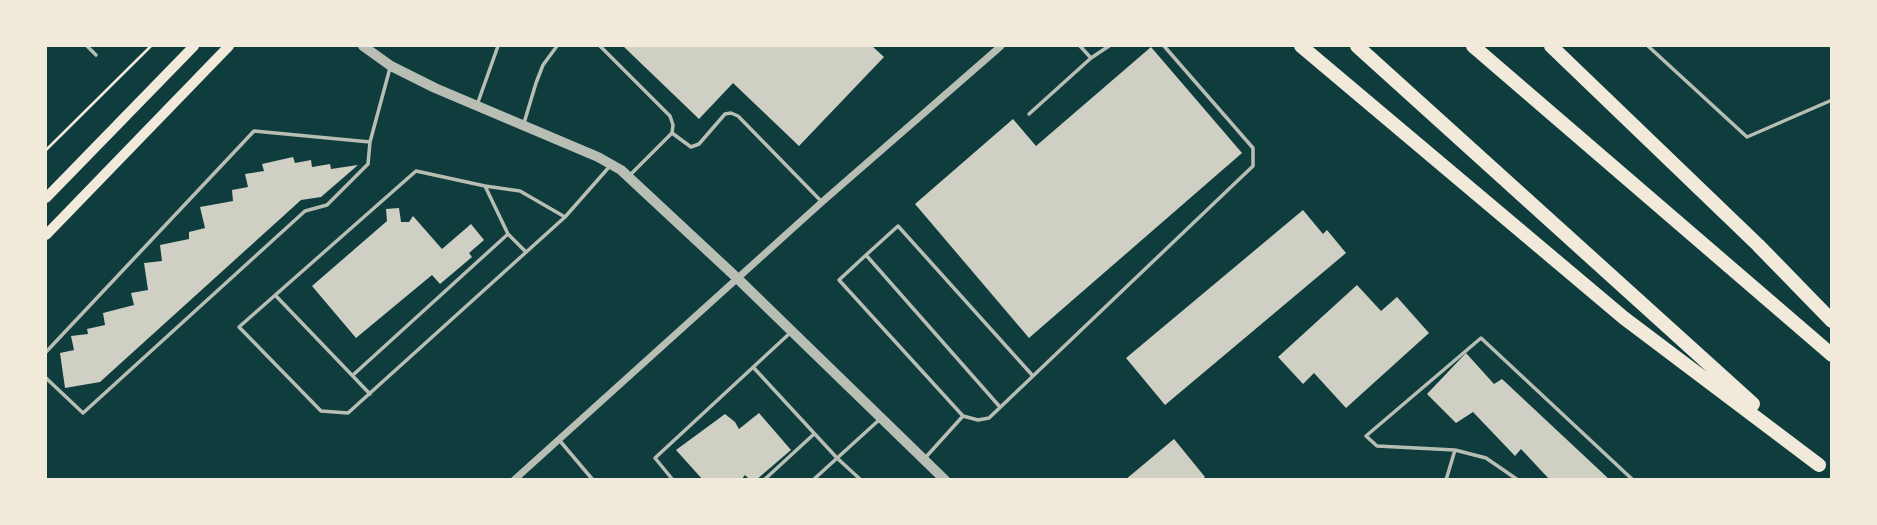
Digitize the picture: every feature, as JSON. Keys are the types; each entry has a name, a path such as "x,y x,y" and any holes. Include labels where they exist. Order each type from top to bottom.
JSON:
{"highway":[{"path":"1301,46 1624,318 1819,465"},
{"path":"1357,46 1832,476"},
{"path":"1473,46 1832,355"},
{"path":"1551,46 1758,245 1832,321"}],"main road":[{"path":"46,198 194,46"},
{"path":"46,235 229,46"}],"street":[{"path":"363,46 391,66 476,107 612,165 737,278 944,479"},
{"path":"514,480 821,202 1001,46"}],"lane":[{"path":"88,46 96,55"},
{"path":"476,107 498,46"},
{"path":"523,125 543,65 557,46"},
{"path":"600,46 670,116 673,125 672,133 628,177"},
{"path":"1080,46 1091,58"},
{"path":"1029,114 1091,58 1109,46"},
{"path":"1033,376 898,226 839,279 963,416 978,420 989,418 1000,407 1033,376 1253,166 1253,148 1164,46"},
{"path":"1648,46 1746,137 1832,100"},
{"path":"46,378 83,413 305,211 327,205 368,164 370,142 391,66"},
{"path":"672,133 691,148 699,144 724,114 738,116 821,202"},
{"path":"46,352 254,131 370,142"},
{"path":"565,217 520,191 415,171 239,327 321,411 348,413 565,217 612,165"},
{"path":"485,186 508,234 526,252"},
{"path":"353,375 508,234"},
{"path":"866,255 1000,407"},
{"path":"276,296 370,394"},
{"path":"674,480 655,458 792,331"},
{"path":"1518,480 1486,458 1455,450 1377,446 1366,436 1481,338 1633,480"},
{"path":"753,367 837,458 862,480"},
{"path":"924,460 963,416"},
{"path":"813,480 880,418"},
{"path":"764,480 815,433"},
{"path":"558,439 593,480"},
{"path":"1446,480 1455,450"}],"path":[{"path":"46,150 151,46"}],"building":[{"path":"623,46 872,46 884,57 799,146 733,83 699,119"},
{"path":"1151,47 1242,153 1029,338 915,204 1013,119 1036,146"},
{"path":"293,157 295,163 311,160 312,167 330,164 331,169 358,165 321,197 301,200 100,382 65,388 60,353 74,350 71,336 88,334 87,329 105,325 103,313 134,305 131,293 148,290 144,263 162,261 160,245 189,239 189,232 205,228 200,207 233,201 232,190 248,187 245,174 264,171 262,164"},
{"path":"399,208 401,222 409,222 413,216 442,249 471,224 484,240 469,253 472,257 440,284 432,275 356,338 312,286 387,221 386,209"},
{"path":"1303,210 1323,234 1327,230 1346,253 1165,405 1126,358"},
{"path":"1357,285 1381,311 1397,297 1429,333 1346,408 1314,373 1303,384 1278,357"},
{"path":"1466,353 1494,384 1502,379 1610,480 1550,480 1521,449 1515,456 1473,412 1456,423 1427,394"},
{"path":"759,413 791,450 756,480 750,480 745,475 741,480 703,480 676,450 725,414 739,429"},
{"path":"1174,439 1205,477 1202,480 1125,480"}]}
